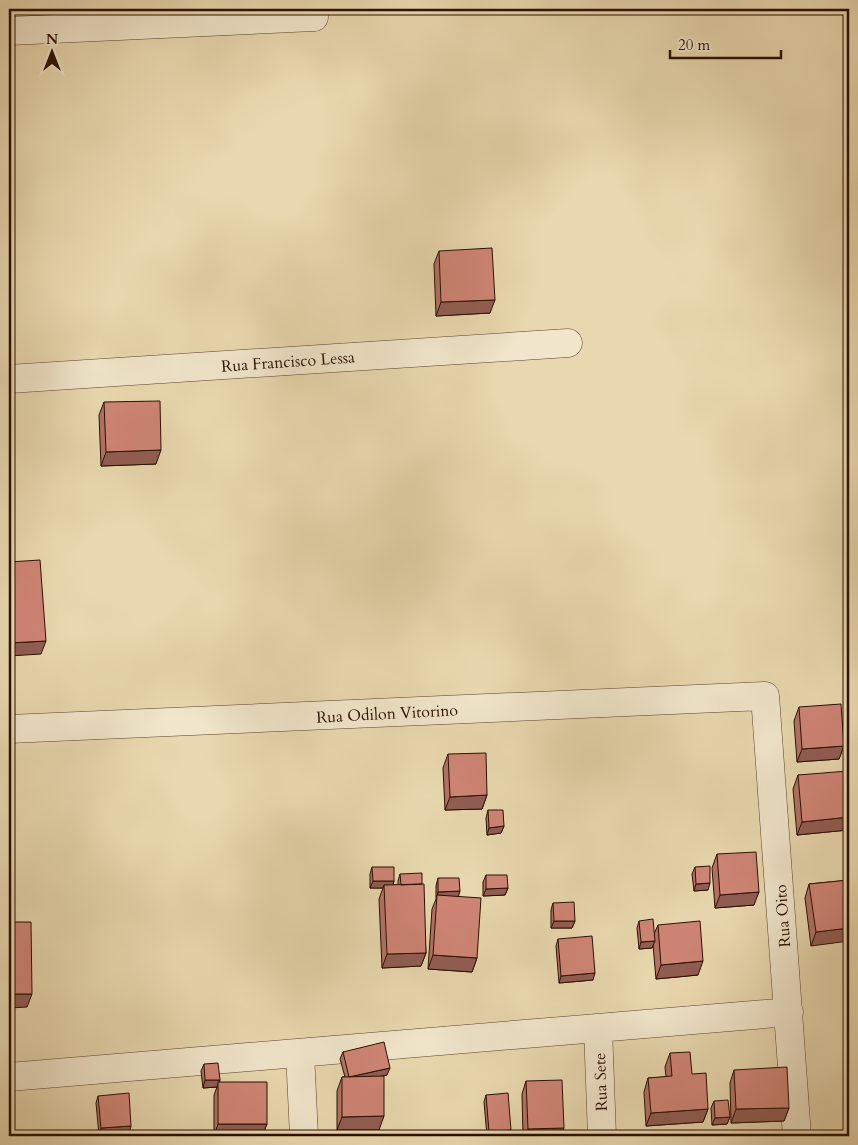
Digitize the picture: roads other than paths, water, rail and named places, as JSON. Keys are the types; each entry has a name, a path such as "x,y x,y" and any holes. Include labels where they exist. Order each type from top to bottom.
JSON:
{"street":[{"path":"9,31 314,18"},
{"name":"Rua Francisco Lessa","path":"9,379 568,343"},
{"name":"Rua Odilon Vitorino","path":"9,729 765,696"},
{"name":"Rua Oito","path":"765,696 797,1136"},
{"path":"9,1077 789,1012"},
{"name":"Rua Sete","path":"598,1028 602,1136"},
{"path":"300,1053 304,1136"}]}
